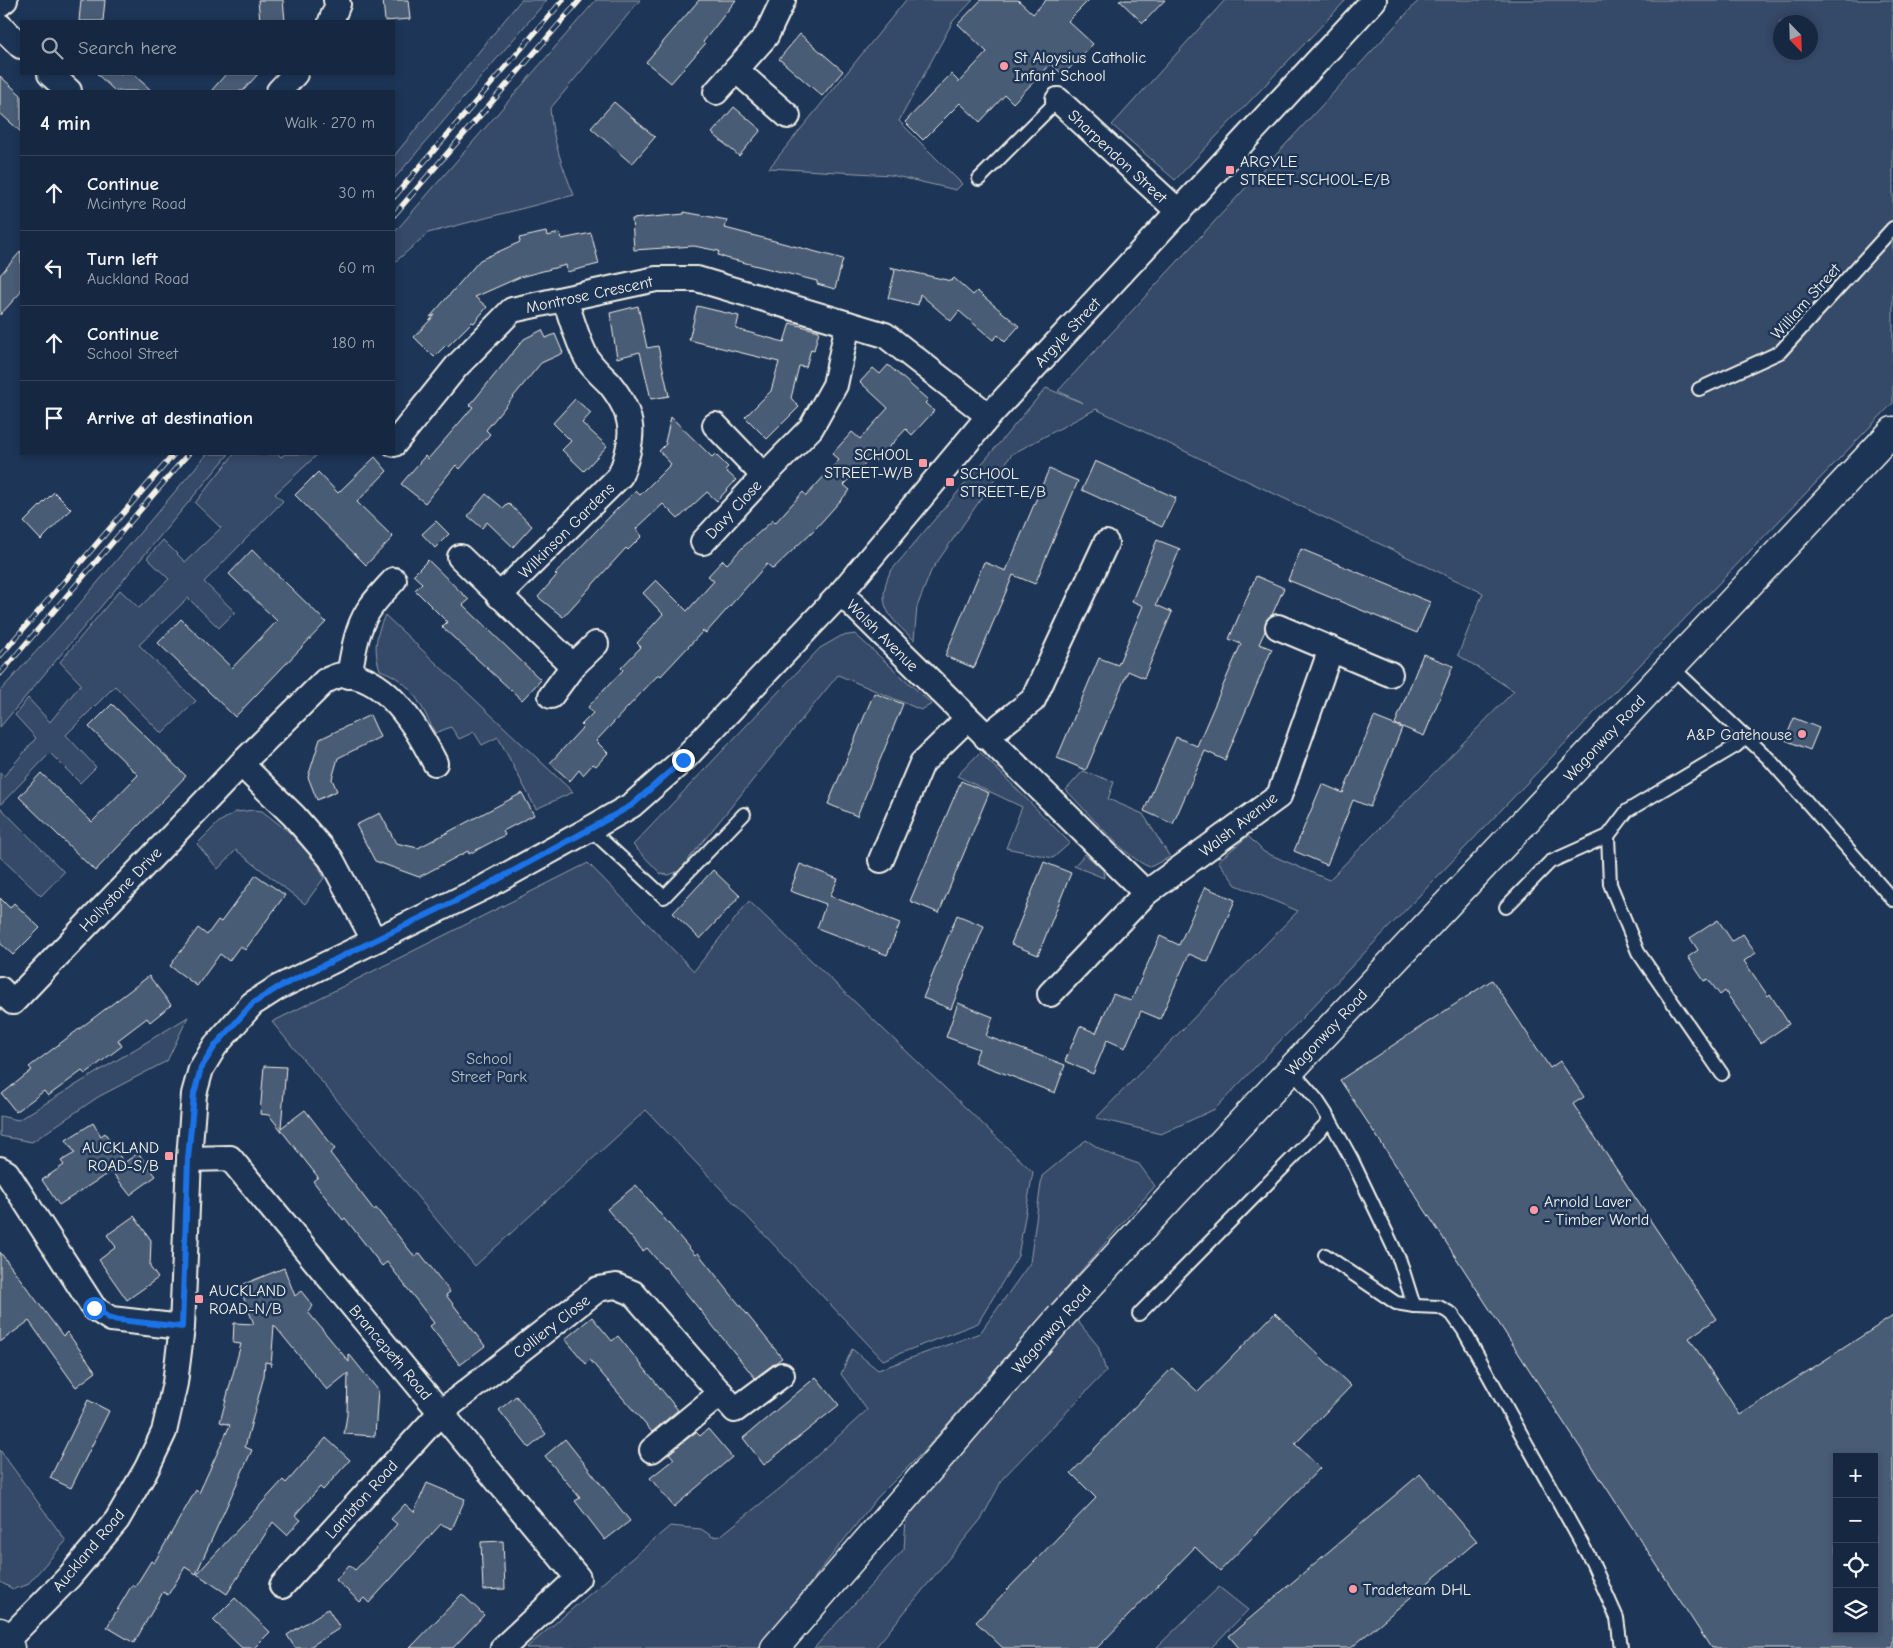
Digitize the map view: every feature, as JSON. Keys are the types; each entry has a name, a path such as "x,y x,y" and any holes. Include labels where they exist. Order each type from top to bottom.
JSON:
{"main road":[{"name":"Wagonway Road","path":"775,1648 1063,1314 1893,431"}],"street":[{"path":"0,4 5,0"},
{"path":"331,20 338,4 336,0"},
{"path":"716,92 766,36 783,0"},
{"name":"Argyle Street","path":"374,940 484,887 632,805 683,760 841,593 989,416 1374,0"},
{"path":"0,26 20,45"},
{"path":"736,70 788,116"},
{"path":"51,75 68,90"},
{"path":"280,90 294,75"},
{"name":"Sharpendon Street","path":"1058,100 1178,212"},
{"name":"Montrose Crescent","path":"395,443 456,367 512,310 656,279 697,279 885,335 989,416"},
{"name":"Wilkinson Gardens","path":"499,596 620,476 629,454 630,418 610,384 587,359 565,299"},
{"name":"Davy Close","path":"703,542 811,428 835,384 848,324"},
{"name":"Davy Close","path":"716,425 764,476"},
{"path":"986,737 1033,700 1106,543"},
{"path":"460,558 573,666"},
{"path":"394,580 368,611 362,623 356,640 349,676 364,679 385,692 408,717 423,739 434,763"},
{"name":"Walsh Avenue","path":"841,593 1146,893"},
{"path":"1278,627 1390,674"},
{"path":"551,696 573,666 596,644"},
{"name":"Walsh Avenue","path":"1050,994 1146,893 1279,796 1331,649"},
{"name":"Hollystone Drive","path":"0,988 14,1002 241,764 325,681 342,675 349,676"},
{"path":"880,860 922,763 967,719"},
{"path":"241,764 294,816 331,859 374,940"},
{"name":"Auckland Road","path":"5,1640 69,1577 117,1520 147,1468 164,1432 175,1383 182,1327 188,1159 194,1094 201,1068 215,1046 252,1004 277,988 374,940"},
{"name":"Brancepeth Road","path":"188,1159 230,1158 578,1578 503,1648"},
{"path":"0,1169 7,1173 94,1308 111,1319 182,1327"},
{"name":"Colliery Close","path":"441,1412 598,1289 616,1286 633,1293 728,1401"},
{"path":"652,1450 728,1401 782,1375"},
{"name":"Lambton Road","path":"282,1586 441,1412"}],"lane":[{"path":"979,179 1058,100"},
{"name":"William Street","path":"1699,389 1780,352 1893,228"},
{"path":"1672,667 1769,759 1893,900"},
{"path":"1506,907 1550,862 1608,836 1627,811 1736,746 1746,737"},
{"path":"590,829 664,897 744,814"},
{"path":"1608,836 1610,884 1638,952 1722,1074"},
{"path":"1291,1070 1317,1100 1352,1160 1400,1261 1414,1306"},
{"path":"1139,1314 1330,1120"},
{"path":"1325,1255 1396,1303 1439,1307 1452,1314 1464,1331 1592,1562 1612,1603 1617,1618 1621,1648"}],"green space":[{"path":"521,0 547,0 395,178 395,155"},
{"path":"596,0 640,0 550,109 553,132 574,195 428,233 395,262 395,232"},
{"path":"906,0 973,0 953,21 899,121 962,184 956,190 891,175 769,168"},
{"path":"1225,0 1346,0 1175,180 1112,125"},
{"path":"1419,0 1893,0 1893,403 1215,1109 1161,1134 1096,1118 1298,911 1236,885 1218,861 1248,836 1264,852 1329,880 1514,691 1458,655 1483,593 1096,409 1012,454 931,571 917,607 914,640 898,625 887,610 884,594 890,572 1046,388 1083,403 1058,391"},
{"path":"206,455 228,455 0,727 0,691 75,609"},
{"path":"233,455 279,455 281,457 284,455 317,455 275,494 283,501 204,582 235,612 219,628 188,598 139,645 196,701 162,734 115,686 66,735 96,767 80,783 50,753 0,805 0,773 4,776 36,738 15,715 28,698 50,722 81,684 60,662 120,590 139,608 169,579 147,558 163,540 185,562 221,528 195,503"},
{"path":"385,615 573,792 536,809 498,737 482,745 474,732 459,739 451,727 435,733 420,704 408,687 380,670 376,642"},
{"path":"855,634 932,704 921,710 838,675 679,871 669,875 661,874 633,845 820,648 841,636"},
{"path":"980,752 1070,843 1053,858 1006,848 1022,807 957,776"},
{"path":"1083,771 1114,782 1108,799 1143,814 1170,857 1150,867 1118,845 1066,790"},
{"path":"0,807 64,872 41,896 0,857"},
{"path":"262,811 298,839 316,860 324,878 305,904 236,850 218,869 197,844 219,822 236,812"},
{"path":"1085,854 1103,870 1104,878 1074,866"},
{"name":"School Street Park","path":"588,863 694,971 749,901 1033,1172 1018,1256 978,1323 883,1360 646,1110 475,1266 272,1022"},
{"path":"188,1017 167,1061 98,1097 32,1142 0,1136 0,1116 18,1120"},
{"path":"1086,1140 1107,1153 1139,1164 1155,1186 924,1451 877,1498 759,1648 526,1648 670,1526 701,1529 713,1537 720,1536 788,1482 867,1410 841,1374 852,1349 878,1370 980,1333 1030,1263 1042,1176"},
{"path":"1076,1319 1098,1346 1106,1371 1003,1478 982,1518 875,1648 814,1648 904,1549 906,1519"},
{"path":"0,1450 66,1541 27,1585 13,1589 0,1582"},
{"path":"1219,1587 1248,1610 1211,1648 1156,1648"}],"building":[{"path":"81,0 105,0 103,20 79,20"},
{"path":"258,0 283,0 285,20 260,20"},
{"path":"383,0 408,0 410,19 385,20"},
{"path":"699,0 736,0 703,42 705,44 671,83 646,62"},
{"path":"981,0 1018,0 1033,14 1046,0 1089,0 1068,21 1093,44 1063,75 1051,64 1013,103 1005,95 980,122 960,103 923,140 905,122 951,74 959,82 987,52 958,24"},
{"path":"1119,0 1165,0 1143,23"},
{"path":"800,34 843,71 822,96 779,59"},
{"path":"98,75 134,75 151,90 114,90"},
{"path":"225,75 257,75 244,90 212,90"},
{"path":"0,76 20,94 20,131 0,113"},
{"path":"614,102 655,137 632,164 591,128"},
{"path":"734,107 761,130 739,156 712,133"},
{"path":"684,212 727,220 725,228 843,259 835,289 817,284 817,281 726,258 718,255 719,251 694,246 634,250 632,219 684,214"},
{"path":"546,232 547,236 560,233 562,239 591,233 599,264 567,272 566,265 520,277 475,297 487,307 474,323 472,322 434,357 414,337 435,315 430,317 480,260 520,242 519,238"},
{"path":"20,252 20,293 0,315 0,275"},
{"path":"890,267 951,281 954,278 973,295 977,291 1019,326 1005,342 998,335 993,340 959,311 951,321 920,294 918,305 888,298 895,271"},
{"path":"638,306 647,348 658,346 669,396 651,399 640,352 617,358 610,313"},
{"path":"697,306 739,316 736,329 784,342 790,323 819,331 814,350 811,349 806,367 799,366 791,398 799,407 767,439 745,417 771,391 779,362 689,340"},
{"path":"542,330 546,338 555,334 563,353 541,363 486,430 490,434 460,469 456,465 425,503 401,484 425,456 428,459 473,407 470,405 524,339"},
{"path":"888,365 928,400 925,403 934,411 912,435 906,429 876,461 872,456 844,485 850,490 816,528 773,569 767,564 706,633 703,631 661,676 659,674 596,741 608,753 596,766 593,764 583,775 579,770 570,781 550,763 583,727 581,725 593,713 588,707 623,670 621,668 641,647 637,643 663,614 643,593 656,580 687,611 714,581 708,576 723,560 727,564 773,520 775,523 803,492 806,496 839,460 832,454 852,432 860,439 888,408 860,382 873,368 880,374"},
{"path":"575,399 591,413 582,423 607,446 584,471 562,450 571,441 553,423"},
{"path":"671,417 712,457 715,454 728,467 725,470 736,480 717,501 707,492 678,519 663,504 636,529 642,536 628,550 626,548 563,617 538,597 557,575 555,574 617,509 636,491 640,495 671,464 659,451 666,444"},
{"path":"375,457 387,471 357,502 393,537 366,565 295,495 318,472 338,493"},
{"path":"1095,461 1176,498 1162,527 1082,490"},
{"path":"1049,469 1078,481 1035,584 1013,575 974,668 945,656 984,562 1006,571"},
{"path":"54,492 71,509 41,540 24,522"},
{"path":"486,494 503,508 508,503 532,526 513,547 487,522 482,528 468,516"},
{"path":"436,521 449,534 435,548 422,534"},
{"path":"1157,540 1180,549 1156,605 1172,612 1144,678 1128,671 1086,770 1057,758 1099,658 1118,665 1143,606 1132,601"},
{"path":"1301,549 1430,602 1417,633 1288,580"},
{"path":"252,550 326,622 235,717 158,643 181,619 232,668 277,621 229,574"},
{"path":"428,560 469,600 463,605 541,680 522,700 442,627 447,622 415,590 422,583 413,575"},
{"path":"1256,576 1284,588 1272,615 1266,621 1265,631 1259,644 1272,649 1225,760 1205,751 1173,824 1144,811 1176,737 1197,746 1241,644 1229,639"},
{"path":"1423,654 1453,666 1424,736 1395,724"},
{"path":"874,693 903,704 857,816 828,804"},
{"path":"112,704 186,776 95,871 19,797 41,773 92,822 138,775 89,727"},
{"path":"370,715 380,737 338,758 332,779 337,791 317,800 308,777 320,739"},
{"path":"1374,717 1402,728 1370,807 1353,800 1327,865 1294,851 1322,784 1343,793"},
{"name":"A&P Gatehouse","path":"1794,718 1819,728 1810,750 1785,740"},
{"path":"961,781 989,793 939,913 910,901"},
{"path":"522,793 534,815 503,831 505,835 469,854 468,851 419,877 375,861 356,825 380,813 396,843 418,848"},
{"path":"1044,862 1071,873 1038,955 1011,944"},
{"path":"800,864 838,879 830,896 900,923 887,955 817,928 826,904 790,891"},
{"path":"713,870 740,896 700,939 673,913"},
{"path":"256,875 285,895 245,950 240,946 229,961 220,954 197,986 170,966 198,928 207,935 218,920 221,922"},
{"path":"1205,887 1235,900 1208,962 1189,954 1160,1019 1141,1011 1125,1048 1107,1040 1093,1074 1065,1061 1080,1026 1096,1033 1113,994 1131,1001 1160,936 1179,945"},
{"path":"0,898 10,908 14,903 40,928 13,955 0,943"},
{"path":"957,915 984,926 951,1009 923,998"},
{"path":"1718,920 1732,941 1743,934 1756,953 1744,961 1768,996 1770,994 1789,1024 1761,1043 1725,991 1720,995 1708,979 1704,981 1688,957 1698,950 1690,938"},
{"path":"149,976 171,1005 150,1022 147,1018 118,1040 122,1046 85,1074 82,1071 48,1096 44,1091 16,1112 2,1094 32,1070 29,1067"},
{"name":"Arnold Laver - Timber World","path":"1492,980 1550,1068 1560,1061 1584,1097 1573,1104 1716,1319 1689,1338 1740,1415 1893,1316 1893,1648 1711,1648 1340,1080"},
{"path":"958,1003 993,1017 986,1036 1065,1065 1055,1093 974,1062 979,1049 946,1037"},
{"path":"264,1066 286,1067 281,1128 305,1110 335,1149 330,1153 374,1210 376,1208 415,1257 420,1253 450,1292 446,1295 485,1346 460,1365 430,1326 434,1323 387,1262 382,1266 345,1218 343,1220 313,1181 318,1177 269,1115 260,1114"},
{"path":"93,1123 101,1136 105,1133 124,1163 59,1205 42,1180 64,1165 61,1161 75,1153 66,1140"},
{"path":"138,1153 156,1176 130,1195 112,1172"},
{"path":"636,1185 695,1255 698,1253 782,1358 755,1378 665,1267 647,1248 643,1251 607,1209"},
{"path":"134,1216 151,1240 150,1267 158,1278 127,1300 99,1260 116,1247 107,1235"},
{"path":"0,1252 63,1336 67,1332 96,1372 76,1387 29,1321 0,1342"},
{"path":"284,1268 295,1296 301,1291 313,1306 308,1312 349,1362 349,1354 378,1390 375,1436 344,1434 347,1415 348,1373 327,1390 274,1325 271,1367 270,1363 265,1362 264,1376 245,1447 252,1450 196,1574 185,1567 168,1595 163,1592 134,1643 107,1627 132,1585 135,1587 151,1561 154,1563 196,1490 199,1493 230,1425 220,1422 241,1344 233,1343 234,1323 254,1324 239,1286"},
{"path":"1275,1313 1351,1386 1295,1444 1320,1468 1220,1571 1195,1547 1097,1648 1003,1648 976,1622 1096,1498 1071,1473 1172,1368 1198,1392"},
{"path":"592,1317 612,1341 618,1336 678,1410 652,1432 590,1360 586,1364 565,1339"},
{"path":"816,1377 839,1405 764,1465 743,1438"},
{"path":"516,1396 546,1434 529,1448 499,1410"},
{"path":"88,1400 109,1411 71,1488 50,1478"},
{"path":"708,1429 732,1457 674,1507 650,1478 674,1459 669,1453 696,1432 700,1436"},
{"path":"326,1438 350,1460 323,1490 320,1487 295,1515 301,1520 287,1535 273,1522 227,1594 197,1574 283,1480 286,1483"},
{"path":"565,1439 630,1521 605,1540 575,1501 580,1498 545,1456"},
{"name":"Tradeteam DHL","path":"1420,1474 1477,1541 1351,1648 1239,1648 1229,1636"},
{"path":"427,1483 465,1499 452,1529 441,1524 369,1603 364,1598 360,1602 336,1580 349,1565 355,1570 378,1546 397,1524 391,1519 405,1504 414,1512"},
{"path":"503,1541 505,1589 483,1590 481,1542"},
{"path":"462,1594 484,1615 453,1648 410,1648"},
{"path":"235,1598 270,1632 254,1648 242,1648 213,1620"},
{"path":"328,1609 340,1628 308,1648 295,1648 287,1635"}],"railway":[{"path":"395,196 563,0"},
{"path":"395,214 580,0"},
{"path":"0,656 173,455"},
{"path":"0,674 187,455"}],"place":[{"name":"St Aloysius Catholic Infant School","path":"1004,66"},
{"name":"ARGYLE STREET-SCHOOL-E/B","path":"1230,170"},
{"name":"SCHOOL STREET-W/B","path":"923,463"},
{"name":"SCHOOL STREET-E/B","path":"950,482"},
{"name":"A&P Gatehouse","path":"1802,734"},
{"name":"AUCKLAND ROAD-S/B","path":"169,1156"},
{"name":"Arnold Laver - Timber World","path":"1534,1210"},
{"name":"AUCKLAND ROAD-N/B","path":"199,1299"},
{"name":"Tradeteam DHL","path":"1353,1589"}],"route":[{"path":"94,1308 111,1319 182,1327 188,1159 194,1094 201,1068 215,1046 252,1004 277,988 484,887 590,829 632,805 683,760"}]}
